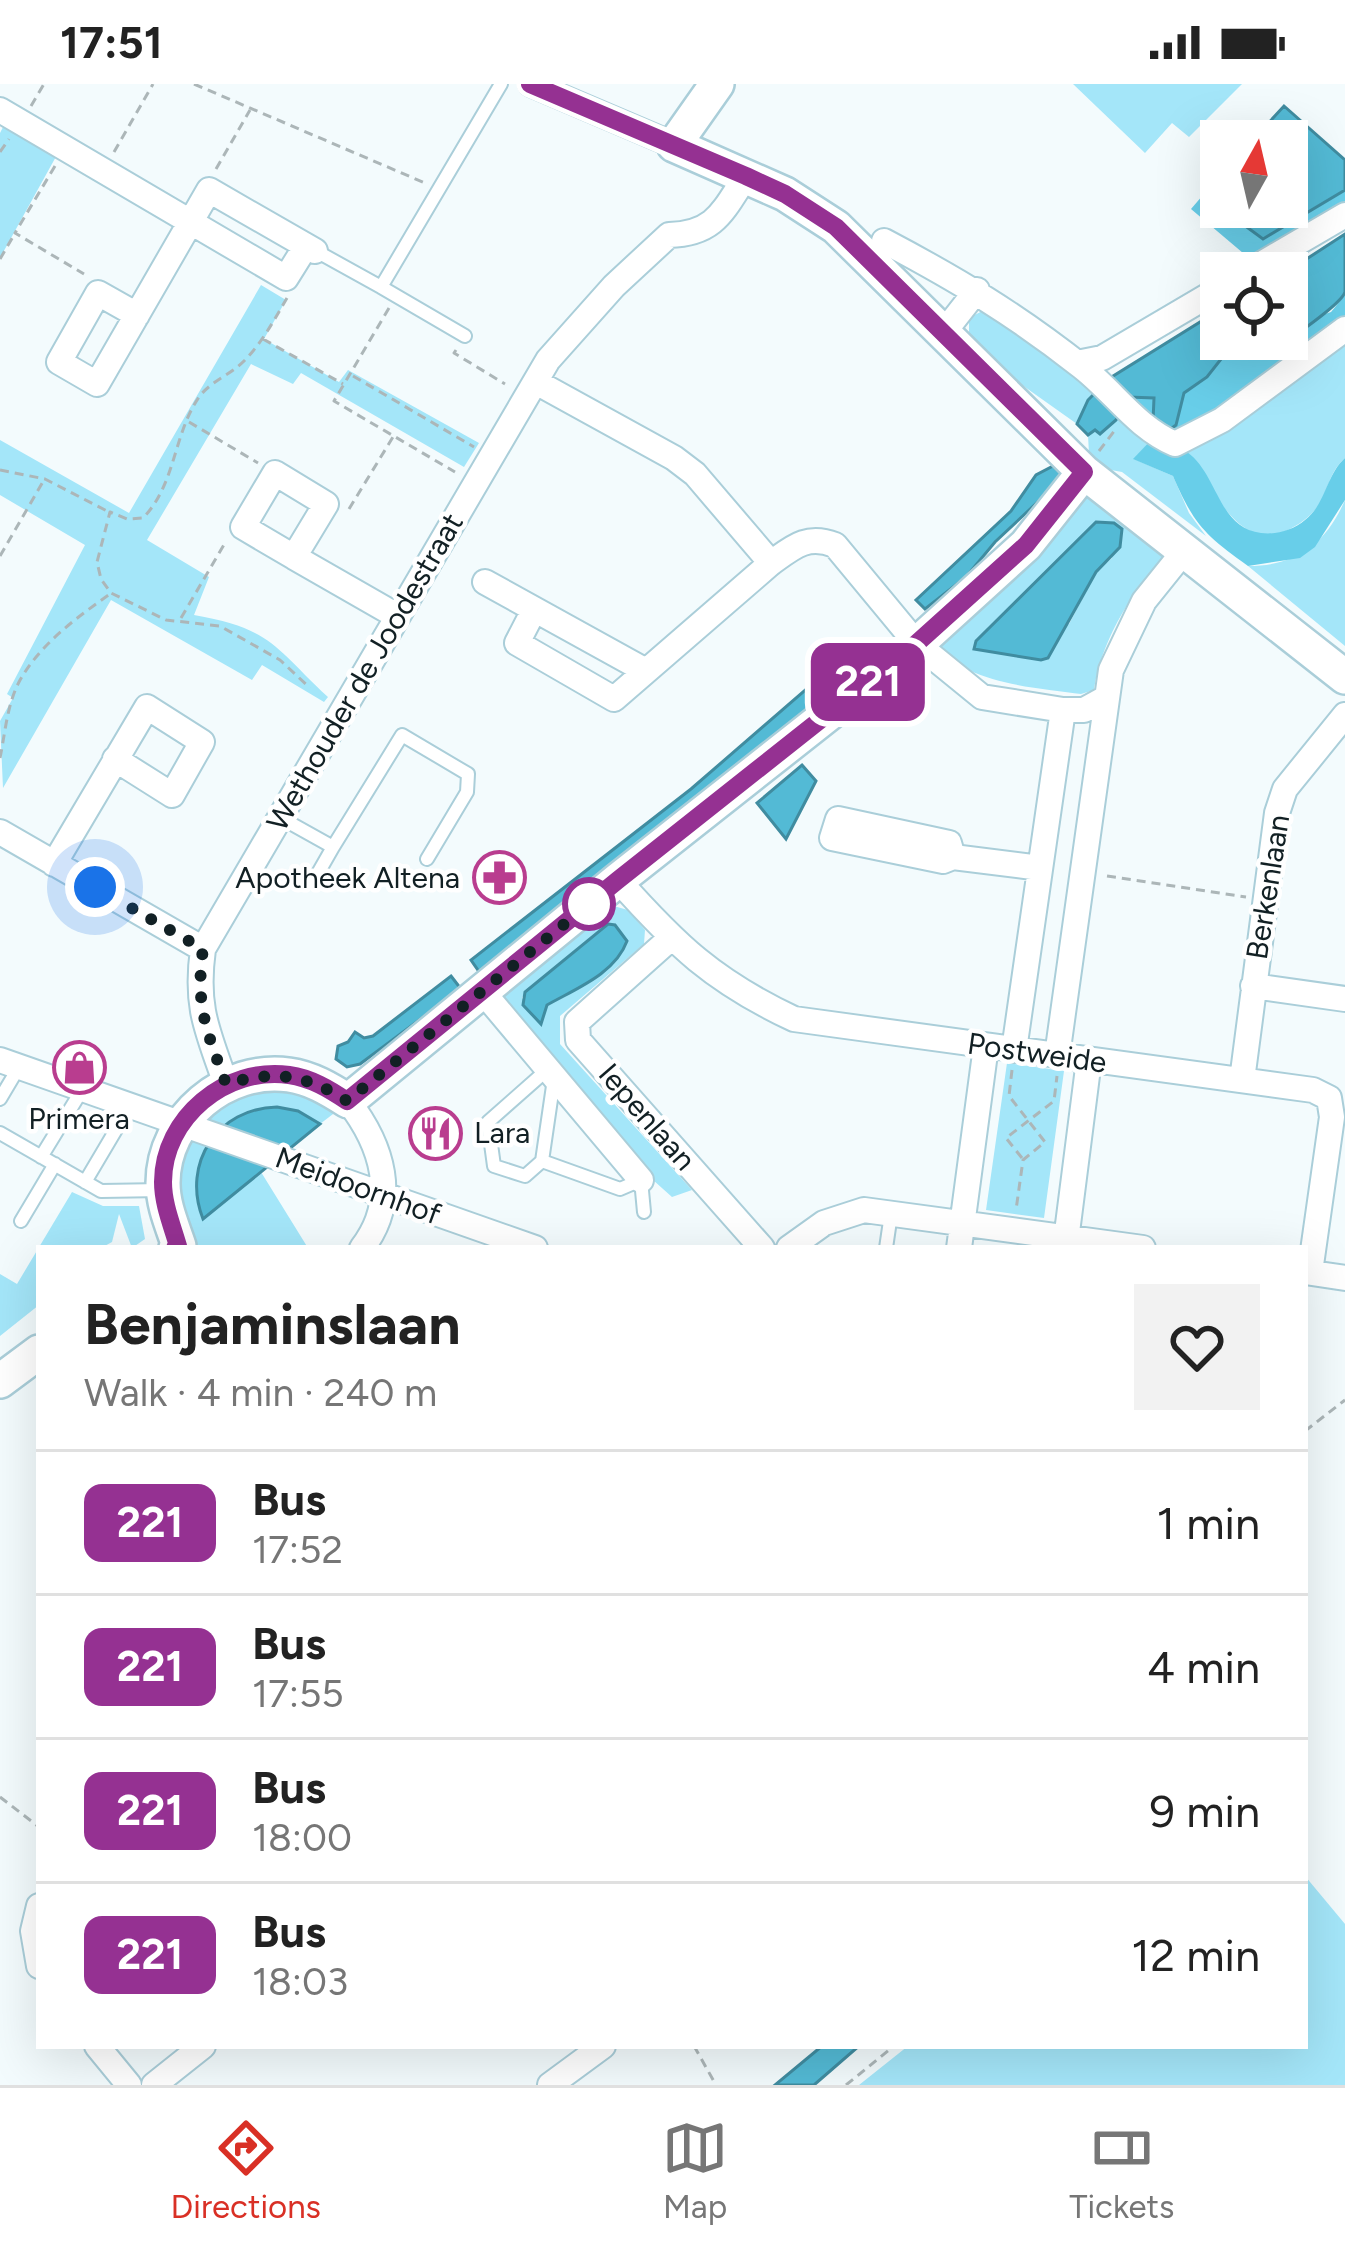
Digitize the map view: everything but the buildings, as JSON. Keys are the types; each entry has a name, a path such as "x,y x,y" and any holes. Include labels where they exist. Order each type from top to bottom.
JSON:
{"street":[{"path":"531,84 785,194 836,227 1084,472 1345,677"},
{"path":"674,145 717,84"},
{"path":"0,110 67,147 191,220 286,278 310,248 208,190 191,220 137,315 97,384 59,362 98,293 137,315"},
{"name":"Wethouder de Joodestraat","path":"203,949 562,342 669,235 687,235 716,222 746,176"},
{"path":"1281,252 1345,214"},
{"path":"884,241 976,290 1101,382 1151,434 1175,444 1222,420 1345,329"},
{"path":"944,332 976,290"},
{"path":"1077,363 1102,358 1200,300"},
{"path":"531,390 674,458 706,485 771,563"},
{"path":"347,1101 480,987 916,644 1026,545 1084,472"},
{"path":"294,557 326,504 275,473 243,527 294,557 397,616"},
{"path":"533,612 517,643 614,699 771,563 799,542 820,539 835,545 916,644 982,698 1063,710 1084,710 1104,699"},
{"path":"1059,1056 1104,699 1125,634 1144,601 1185,550"},
{"path":"485,582 646,671"},
{"path":"1014,1050 1063,710"},
{"name":"Berkenlaan","path":"1242,1080 1276,813 1286,789 1345,715"},
{"path":"54,864 115,759"},
{"path":"0,832 203,949 200,1011 226,1084"},
{"path":"953,857 1082,872"},
{"path":"1041,867 1082,872"},
{"name":"Postweide","path":"618,880 710,972 747,997 794,1019 1313,1090 1329,1098 1332,1117 1308,1266"},
{"name":"Iepenlaan","path":"671,938 577,1022 578,1040 759,1245"},
{"path":"1253,986 1345,999"},
{"path":"480,987 641,1180"},
{"path":"961,1236 986,1046"},
{"path":"1066,1243 1089,1060"},
{"name":"Meidoornhof","path":"10,1063 526,1245"},
{"path":"178,1245 164,1190 168,1152 192,1127 201,1101 226,1084 257,1075 290,1075 321,1084 347,1101 370,1130 383,1164 384,1195 364,1245"},
{"path":"794,1245 844,1214 864,1210 961,1236 1014,1231 1097,1245"},
{"name":"Postweide","path":"1308,1272 1345,1278"},
{"path":"0,1382 36,1354"},
{"path":"36,1918 36,1948"},
{"path":"99,2049 129,2085"},
{"path":"154,2085 199,2049"},
{"path":"550,2085 599,2049"}],"lane":[{"path":"381,287 501,84"},
{"path":"310,248 465,336"},
{"path":"314,882 402,736 467,774 466,792 428,859"},
{"path":"280,817 333,848"},
{"path":"0,1099 10,1063"},
{"path":"551,1073 542,1161 525,1176 494,1166 488,1122 551,1073"},
{"path":"21,1221 82,1088"},
{"path":"85,1182 130,1105"},
{"path":"0,1133 101,1191 164,1190"},
{"path":"542,1161 620,1190 641,1180 644,1212"},
{"path":"886,1245 891,1214"}],"path":[{"path":"104,169 153,84"},
{"path":"194,84 438,188"},
{"path":"208,190 251,108"},
{"path":"0,259 67,147"},
{"path":"15,233 93,279 98,293"},
{"path":"0,470 45,478 127,519 143,518 164,493 200,397 263,339 294,286"},
{"path":"396,296 334,401 476,484"},
{"path":"465,336 454,353 531,390"},
{"path":"263,339 344,384"},
{"path":"350,374 491,457"},
{"path":"1084,472 1127,410"},
{"path":"188,421 275,473"},
{"path":"326,504 336,500 351,510 393,436"},
{"path":"0,556 45,478"},
{"path":"110,512 97,562 111,593 148,614 220,626 280,659 310,688"},
{"path":"180,620 234,528 243,527"},
{"path":"0,758 17,686 33,661 111,593"},
{"path":"1082,872 1265,900"},
{"path":"1014,1050 1009,1096 1045,1142 1023,1160 1014,1231"},
{"path":"1023,1160 1006,1138 1054,1101 1059,1056"},
{"path":"1308,1429 1345,1400"},
{"path":"0,1797 36,1825"},
{"path":"696,2049 716,2085"},
{"path":"846,2085 890,2049"}],"shaded area":[{"path":"1073,84 1242,84 1206,120 1200,120 1189,137 1172,123 1145,153"},
{"path":"1284,106 1300,120 1271,120"},
{"path":"6,121 58,153 0,258 0,133"},
{"path":"1308,127 1345,160 1345,190 1308,212"},
{"path":"1345,190 1345,212 1277,252 1242,252 1213,228 1248,228 1263,239 1281,228 1308,228 1308,212"},
{"path":"1248,228 1281,228 1263,239"},
{"path":"1345,234 1345,292 1308,325 1308,258"},
{"path":"261,285 286,300 264,339 339,382 348,370 479,443 464,467 301,373 293,384 251,364 147,540 209,577 194,615 257,634 328,697 324,702 262,665 252,680 111,600 3,788 0,721 13,698 7,694 85,545 0,495 0,440 129,513"},
{"path":"1345,295 1345,323 1308,351 1308,322 1331,312"},
{"path":"986,309 1095,391 1077,424 1005,373 969,338 969,318"},
{"path":"1200,322 1200,360 1220,360 1207,377 1184,393 1176,425 1168,431 1153,421 1154,398 1128,397 1116,420 1100,434 1095,430 1088,435 1077,424 1088,400 1110,378"},
{"path":"1345,332 1345,458 1318,506 1304,520 1269,535 1253,532 1227,511 1186,451"},
{"path":"1220,360 1296,360 1219,415 1173,438 1154,431 1126,399 1154,397 1153,422 1168,431 1176,425 1184,393 1207,377"},
{"path":"1116,409 1151,440 1134,459 1173,476 1189,513 1206,536 1122,472 1100,468 1089,454 1088,435 1095,430 1100,434 1115,420"},
{"path":"1151,440 1187,452 1206,473 1227,511 1247,529 1273,533 1300,524 1317,506 1345,458 1345,500 1315,547 1300,558 1248,566 1202,528 1173,476 1133,459"},
{"path":"1053,466 1062,474 1059,482 995,542 966,577 925,609 916,600 1011,511 1036,475"},
{"path":"1086,492 1164,554 1118,621 1094,690 1081,694 981,675 963,667 938,641","holes":["1095,522 1114,523 1112,558 1097,571 1069,624 974,649 976,641"]},
{"path":"1345,500 1345,646 1248,566 1281,562 1307,550 1329,529"},
{"path":"1096,522 1114,523 1122,529 1120,547 1096,572 1048,658 974,649 976,641"},
{"path":"863,640 876,647 869,660 480,973 471,960 691,789"},
{"path":"802,765 816,781 786,839 757,803"},
{"path":"610,905 628,910 645,930 644,944 560,1016 560,1044 692,1190 672,1197 634,1163 497,999","holes":["608,925 566,996 546,1005 541,1022 522,998"]},
{"path":"608,924 615,925 627,941 621,953 593,979 547,1005 541,1024 523,1005 525,992"},
{"path":"451,976 461,989 360,1064 347,1067 336,1059 338,1046 355,1032 364,1038 373,1036"},
{"path":"1007,1063 1064,1071 1044,1218 986,1210"},
{"path":"292,1089 337,1111 320,1124 296,1114 255,1113 219,1129 204,1218 261,1172 306,1245 196,1245 191,1239 175,1174 196,1125 238,1093"},
{"path":"277,1107 298,1111 320,1124 203,1219 197,1178 210,1142 237,1117"},
{"path":"72,1192 103,1206 139,1206 145,1239 136,1245 131,1245 119,1214 112,1242 106,1245 40,1245"},
{"path":"36,1252 36,1307 0,1336 0,1274 17,1284"},
{"path":"1308,1880 1345,1924 1345,2085 859,2085 904,2049 1308,2049"},
{"path":"818,2049 856,2049 814,2085 775,2085"}],"bus line":[{"name":"221","path":"178,1245 163,1182 168,1152 182,1123 201,1101 226,1084 257,1075 290,1075 321,1084 347,1101 916,644 1026,545 1084,472 836,227 785,194 530,84"}],"place":[{"name":"Apotheek Altena","path":"499,878"},
{"name":"Primera","path":"79,1067"},
{"name":"Lara","path":"435,1133"}],"route":[{"path":"95,887 203,949 200,1011 226,1084 257,1075 290,1075 321,1084 347,1101 589,904"}]}
